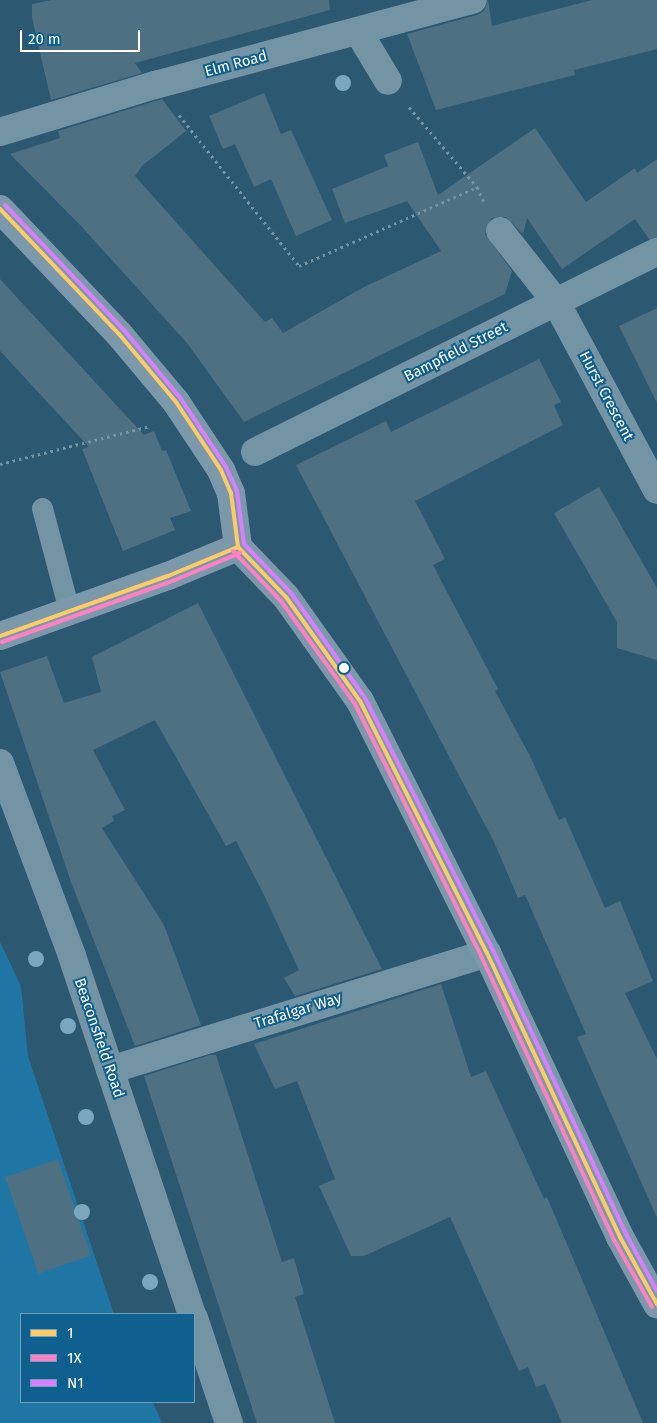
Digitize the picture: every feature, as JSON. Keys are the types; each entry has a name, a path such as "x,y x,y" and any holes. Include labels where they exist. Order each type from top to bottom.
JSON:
{"main road":[{"path":"0,209 119,334 185,417 221,470 232,493 238,547 286,597 360,701 487,953 620,1237 657,1304"},
{"path":"0,636 168,576 238,547"}],"street":[{"name":"Elm Road","path":"0,132 155,85 473,0"},
{"path":"358,31 388,81"},
{"name":"Hurst Crescent","path":"500,231 556,302 657,490"},
{"name":"Bampfield Street","path":"256,452 657,252"},
{"name":"Beaconsfield Road","path":"0,763 110,1070 192,1313"},
{"name":"Trafalgar Way","path":"110,1070 487,953"},
{"path":"195,1321 229,1423"}],"lane":[{"path":"42,508 69,610"}],"path":[{"path":"388,81 477,187 500,231"},
{"path":"155,85 299,266 477,187"},
{"path":"0,464 185,417"}],"shaded area":[{"path":"0,942 21,986 28,1056 114,1313 20,1313 20,1403 153,1403 162,1423 0,1423"}],"building":[{"path":"52,0 329,0 330,10 135,63 142,73 51,100 32,18 32,4"},
{"path":"488,0 492,26 592,0 657,0 657,49 574,70 575,75 436,110 407,34 477,15 484,11"},
{"path":"264,93 281,134 291,130 332,220 296,236 271,179 254,187 235,144 223,149 209,116"},
{"path":"162,99 186,131 142,166 135,176 265,322 272,318 283,333 364,287 441,251 407,201 345,223 332,189 388,166 384,155 418,142 438,195 535,128 586,202 635,168 637,173 657,159 657,237 649,239 635,219 562,269 527,218 523,234 506,217 491,218 485,234 512,271 505,294 244,422 187,343 81,226 10,154 60,138 58,131"},
{"path":"0,279 144,435 154,431 162,451 166,450 191,511 170,518 175,530 123,551 82,449 89,447 0,351"},
{"path":"657,308 657,403 619,326"},
{"path":"539,359 561,402 554,405 563,425 415,501 445,559 433,565 498,689 495,691 530,756 559,820 565,817 605,908 620,901 653,981 625,993 657,1059 657,1218 577,1037 586,1034 525,895 518,898 494,842 296,465 386,421 391,432"},
{"path":"599,487 657,588 657,660 617,648 617,622 554,513"},
{"path":"198,603 382,969 295,996 284,978 299,970 265,897 236,841 226,846 155,720 93,750 125,810 112,816 114,821 102,828 164,925 201,1025 135,1046 71,882 0,672 47,656 64,703 101,692 92,657"},
{"path":"441,984 471,1077 486,1071 544,1199 547,1197 643,1423 562,1423 545,1384 536,1387 528,1367 519,1371 450,1217 364,1256 351,1256 319,1186 335,1179 297,1081 275,1089 254,1044"},
{"path":"210,1055 216,1055 282,1262 294,1258 304,1294 295,1297 335,1423 257,1423 144,1076"},
{"path":"58,1159 91,1255 38,1274 5,1177"}],"transit line":[{"name":"N1","path":"5,205 124,330 181,399 226,467 237,491 244,544 291,593 365,698 493,950 626,1234 657,1291"},
{"name":"1","path":"0,209 119,334 176,402 221,470 231,493 238,547 286,597 360,701 487,953 620,1237 657,1304"},
{"name":"1","path":"0,636 168,576 238,547"},
{"name":"1X","path":"233,551 281,601 355,704 481,956 614,1240 652,1307"},
{"name":"1X","path":"2,642 170,582 240,553"}]}
